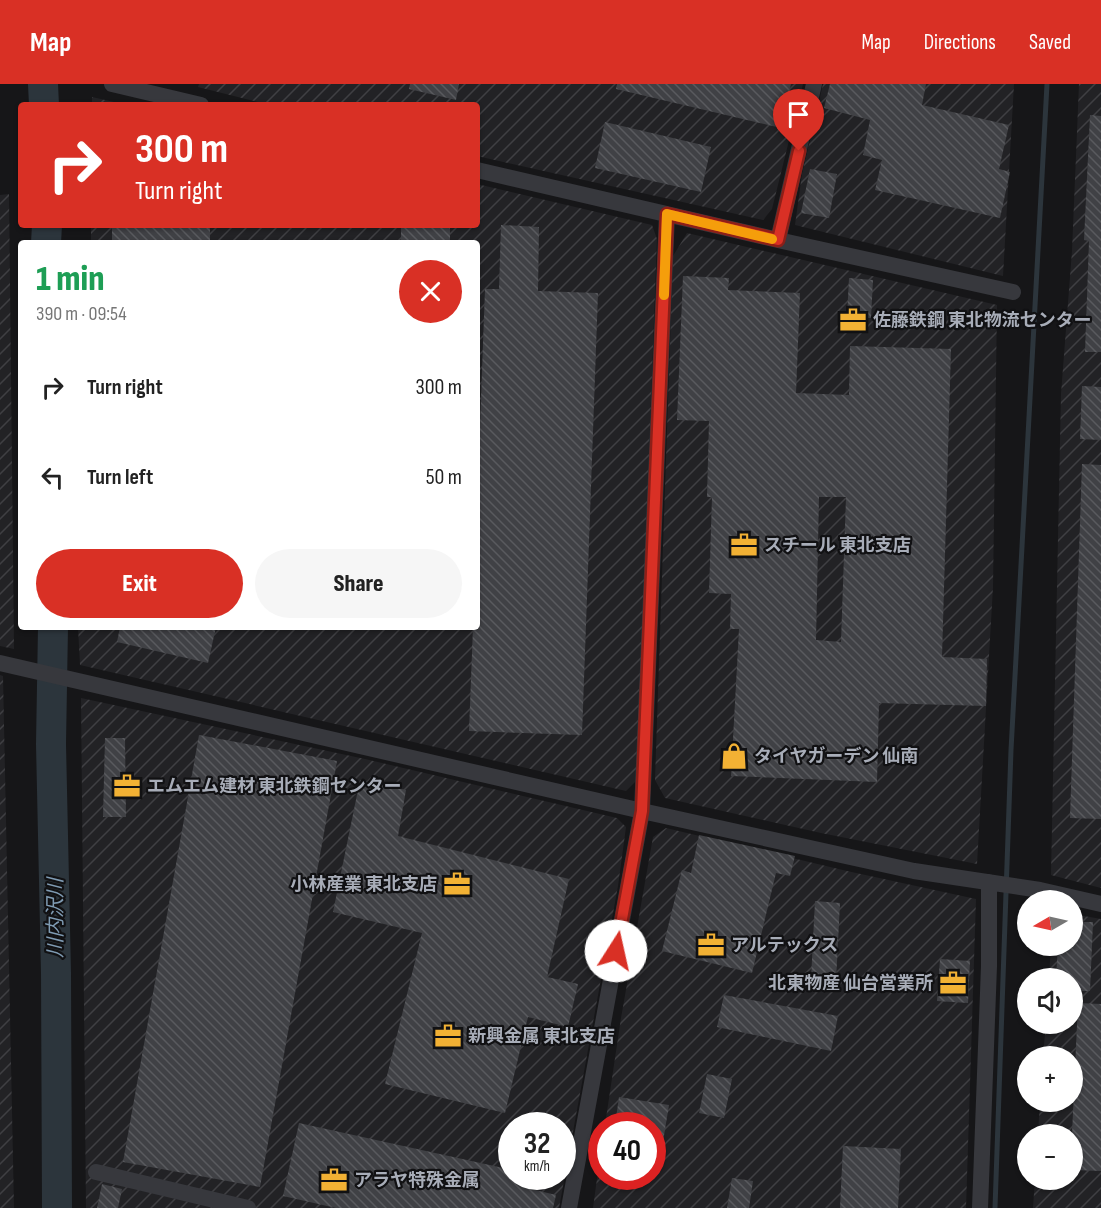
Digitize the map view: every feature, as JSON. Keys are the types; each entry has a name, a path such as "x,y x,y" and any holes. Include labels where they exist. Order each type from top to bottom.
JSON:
{"street":[{"path":"112,84 188,102"},
{"path":"778,240 814,84"},
{"path":"480,171 1013,292"},
{"path":"569,1208 642,811 667,214"},
{"path":"0,663 642,811 914,871 1040,890 1101,904"},
{"path":"980,1208 992,883"},
{"path":"96,1172 248,1208"}],"shaded area":[{"path":"199,84 803,84 772,209 763,220 480,157 480,102 258,102 198,87"},
{"path":"823,84 1014,84 1003,276 795,225 802,174"},
{"path":"1079,84 1101,84 1101,888 1051,875 1061,394 1072,251"},
{"path":"92,97 114,102 92,102"},
{"path":"480,185 652,225 657,239 637,780 626,791 80,665 78,630 480,630 480,240 91,240 91,228 480,228"},
{"path":"9,194 14,649 0,646 0,195"},
{"path":"687,233 997,305 993,587 977,864 821,833 665,798 655,780 673,256"},
{"path":"0,675 3,676 14,1208 0,1208"},
{"path":"81,698 365,759 617,818 626,827 618,886 576,1115 576,1112 498,1112 498,1190 562,1190 559,1208 86,1208"},
{"path":"666,828 976,899 966,1208 593,1208 595,1190 666,1190 666,1112 607,1112 653,837"},
{"path":"1083,916 1101,919 1101,1208 1033,1208 1034,1190 1083,1190 1083,1124 1039,1124 1039,1112 1083,1112 1083,1046 1044,1046 1045,1034 1083,1034 1083,968 1050,968 1050,956 1083,956"}],"building":[{"path":"410,84 459,84 456,100 409,89"},
{"path":"617,84 791,84 781,128 616,89"},
{"path":"830,84 926,84 922,105 1009,125 999,169 1010,172 1000,218 875,190 882,160 863,155 870,120 824,108"},
{"path":"1090,115 1101,116 1101,352 1085,352 1089,241 1084,240"},
{"path":"605,122 711,147 701,192 595,168"},
{"path":"810,169 837,174 829,218 801,213"},
{"path":"501,225 539,227 538,291 598,293 582,735 469,731 473,630 480,630 480,425 485,289 499,289"},
{"path":"112,228 210,228 210,240 112,240"},
{"path":"401,228 450,228 450,240 401,240"},
{"path":"683,276 729,278 728,290 800,293 796,393 849,395 850,346 951,349 942,657 987,659 986,706 879,703 877,782 731,776 739,629 730,629 731,594 709,593 712,497 707,497 709,421 677,420","holes":["819,497 846,497 841,642 816,640"]},
{"path":"849,278 873,280 871,318 847,317"},
{"path":"1082,386 1101,387 1101,440 1080,439"},
{"path":"1082,464 1101,465 1101,819 1070,818"},
{"path":"119,630 215,630 208,663 117,642"},
{"path":"199,735 337,761 260,1187 123,1162"},
{"path":"105,738 125,738 126,817 103,817"},
{"path":"360,780 406,790 398,836 569,879 547,977 578,984 568,1027 528,1017 505,1112 385,1084 422,933 333,912"},
{"path":"699,835 795,856 790,876 776,873 752,973 662,951 682,870 691,873"},
{"path":"815,901 840,903 836,981 811,979"},
{"path":"1083,922 1093,922 1090,991 1083,991 1083,968 1057,968 1057,956 1083,956"},
{"path":"940,959 970,961 968,1003 937,1001"},
{"path":"724,995 838,1016 831,1051 717,1027"},
{"path":"1083,1003 1101,1004 1101,1171 1083,1170 1083,1124 1072,1124 1073,1112 1083,1112 1083,1046 1076,1046 1077,1034 1083,1034"},
{"path":"707,1074 732,1079 724,1118 699,1113"},
{"path":"619,1097 669,1105 666,1123 666,1112 617,1112"},
{"path":"299,1123 498,1167 498,1190 535,1190 556,1195 553,1208 336,1208 283,1196"},
{"path":"843,1146 901,1149 898,1208 840,1208"},
{"path":"732,1178 753,1181 749,1208 727,1208"},
{"path":"102,1184 122,1189 118,1208 97,1208"}],"waterway":[{"name":"川内沢川","path":"43,84 44,102"},
{"path":"995,1208 1011,750 1047,84"},
{"name":"川内沢川","path":"46,240 47,228"},
{"name":"川内沢川","path":"53,630 51,744 56,973 57,1208"}],"slow traffic":[{"path":"664,295 667,214 772,239"}],"place":[{"name":"佐藤鉄鋼 東北物流センター","path":"853,320"},
{"name":"スチール 東北支店","path":"744,545"},
{"name":"タイヤガーデン 仙南","path":"734,756"},
{"name":"エムエム建材 東北鉄鋼センター","path":"127,786"},
{"name":"小林産業 東北支店","path":"457,884"},
{"name":"アルテックス","path":"711,945"},
{"name":"北東物産 仙台営業所","path":"953,983"},
{"name":"新興金属 東北支店","path":"448,1036"},
{"name":"アラヤ特殊金属","path":"334,1180"}],"route":[{"path":"616,951 642,811 667,214 778,240 799,151"}]}
